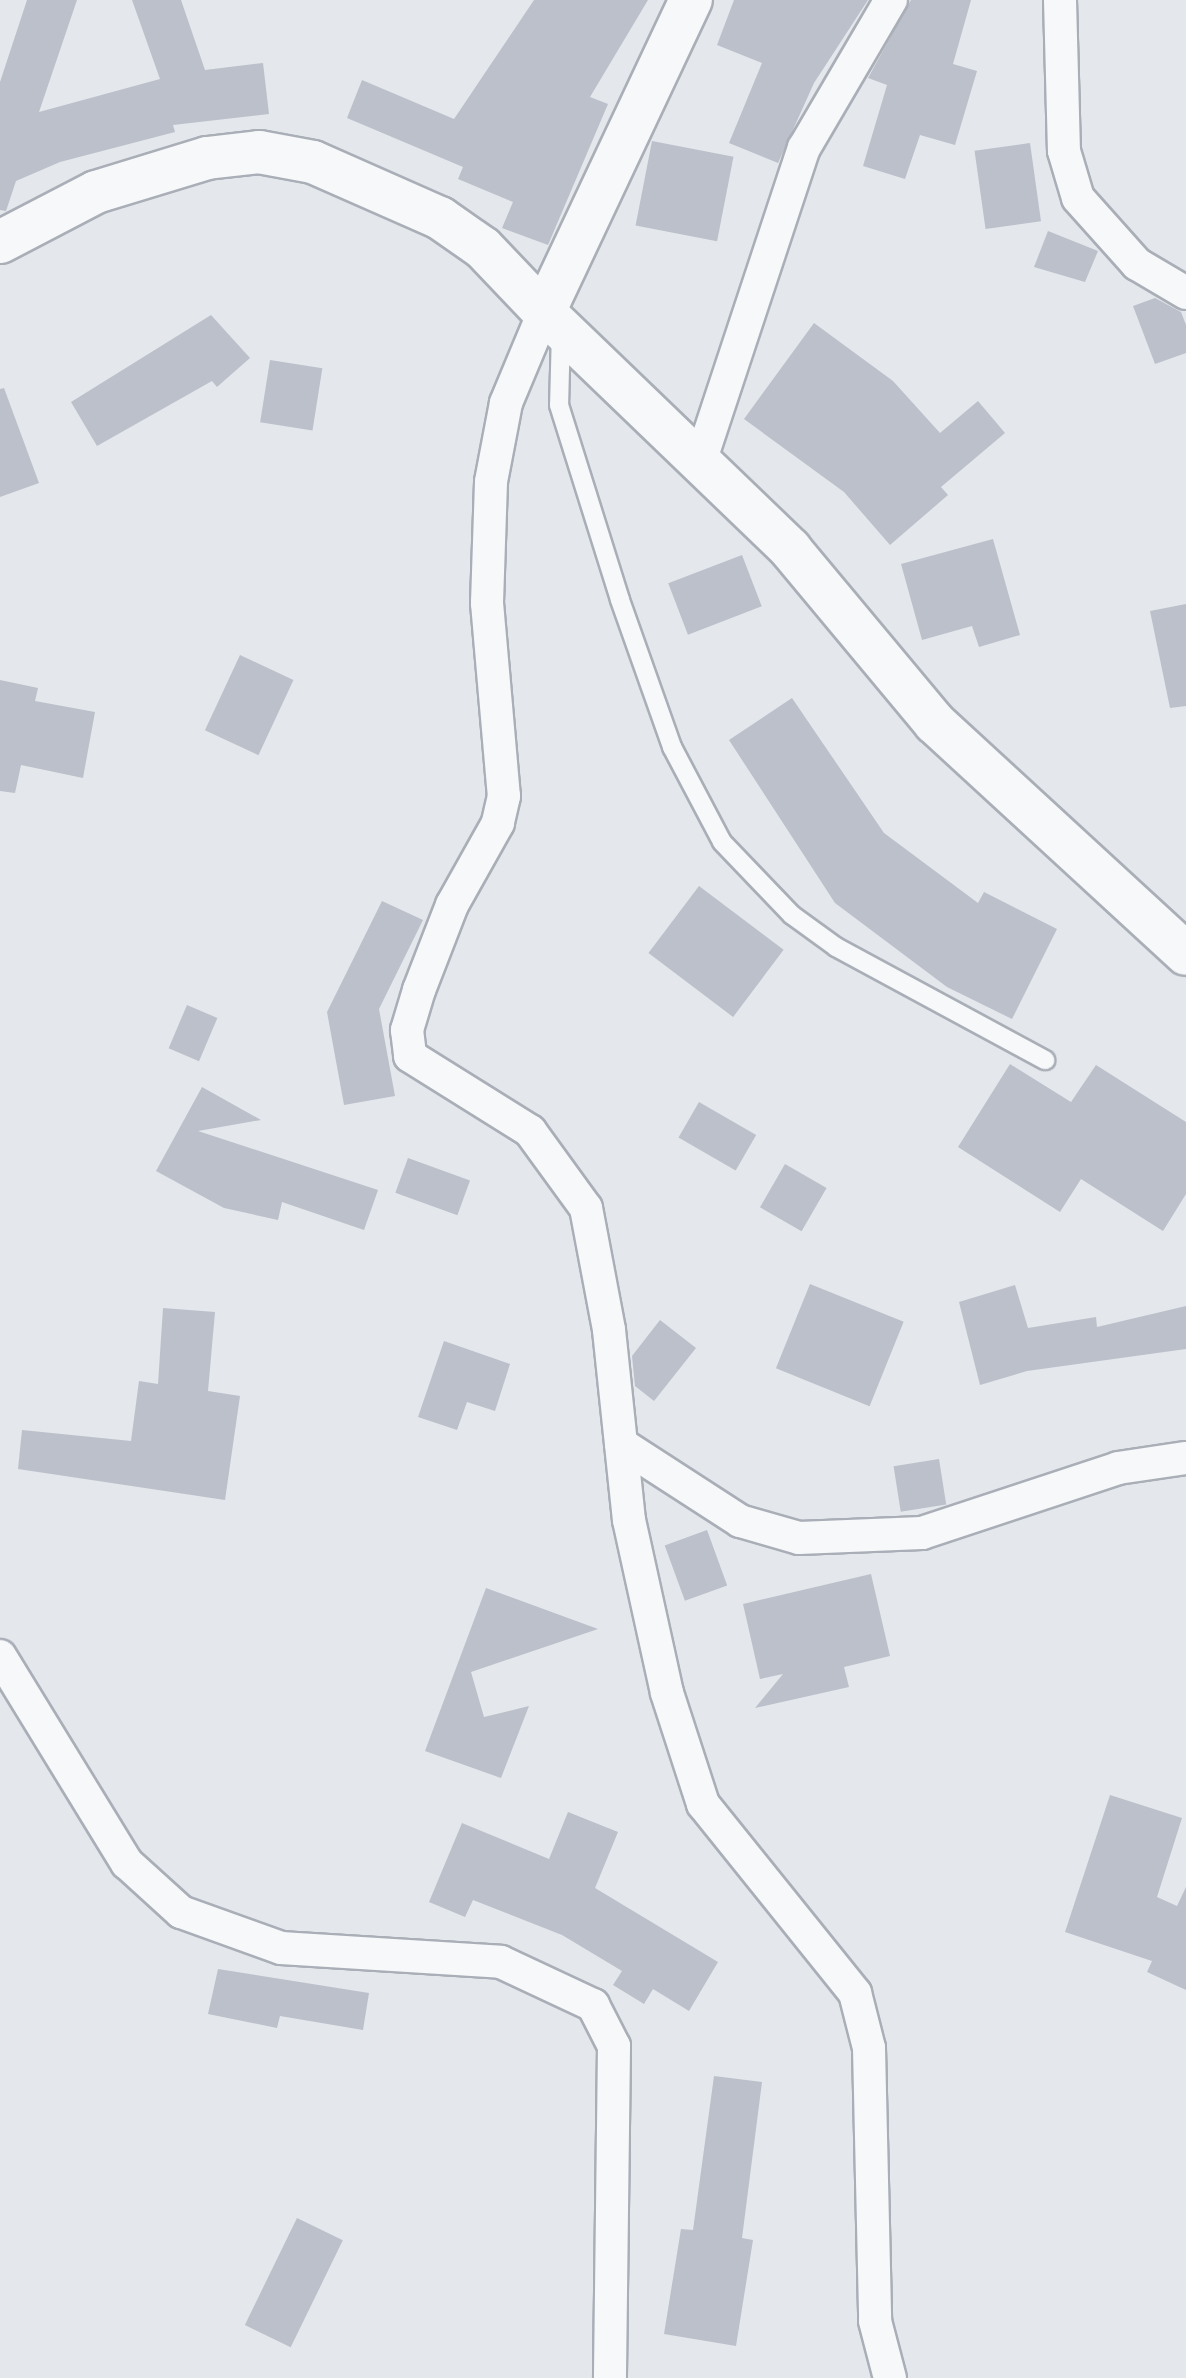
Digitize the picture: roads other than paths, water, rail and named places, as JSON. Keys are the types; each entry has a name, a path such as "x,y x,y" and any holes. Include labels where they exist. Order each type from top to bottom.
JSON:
{"street":[{"path":"691,0 552,321 506,404 491,482 487,603 504,796 498,823 452,905 407,1030 410,1056 530,1130 586,1208 609,1330 629,1520 667,1692 703,1804 856,1993 869,2048 875,2320 890,2378"},
{"path":"700,462 804,148 892,0"},
{"path":"1060,0 1064,151 1078,198 1137,264 1186,294"},
{"path":"0,242 96,192 207,158 259,152 329,168 440,218 483,248 552,321 790,549 935,723 1186,954"},
{"path":"621,1444 740,1521 799,1538 922,1533 1118,1468 1186,1458"},
{"path":"0,1656 127,1863 182,1912 281,1948 501,1962 593,2005 614,2046 610,2378"}],"lane":[{"path":"552,321 559,405 620,600 672,747 722,842 792,915 836,947 1044,1060"}]}
